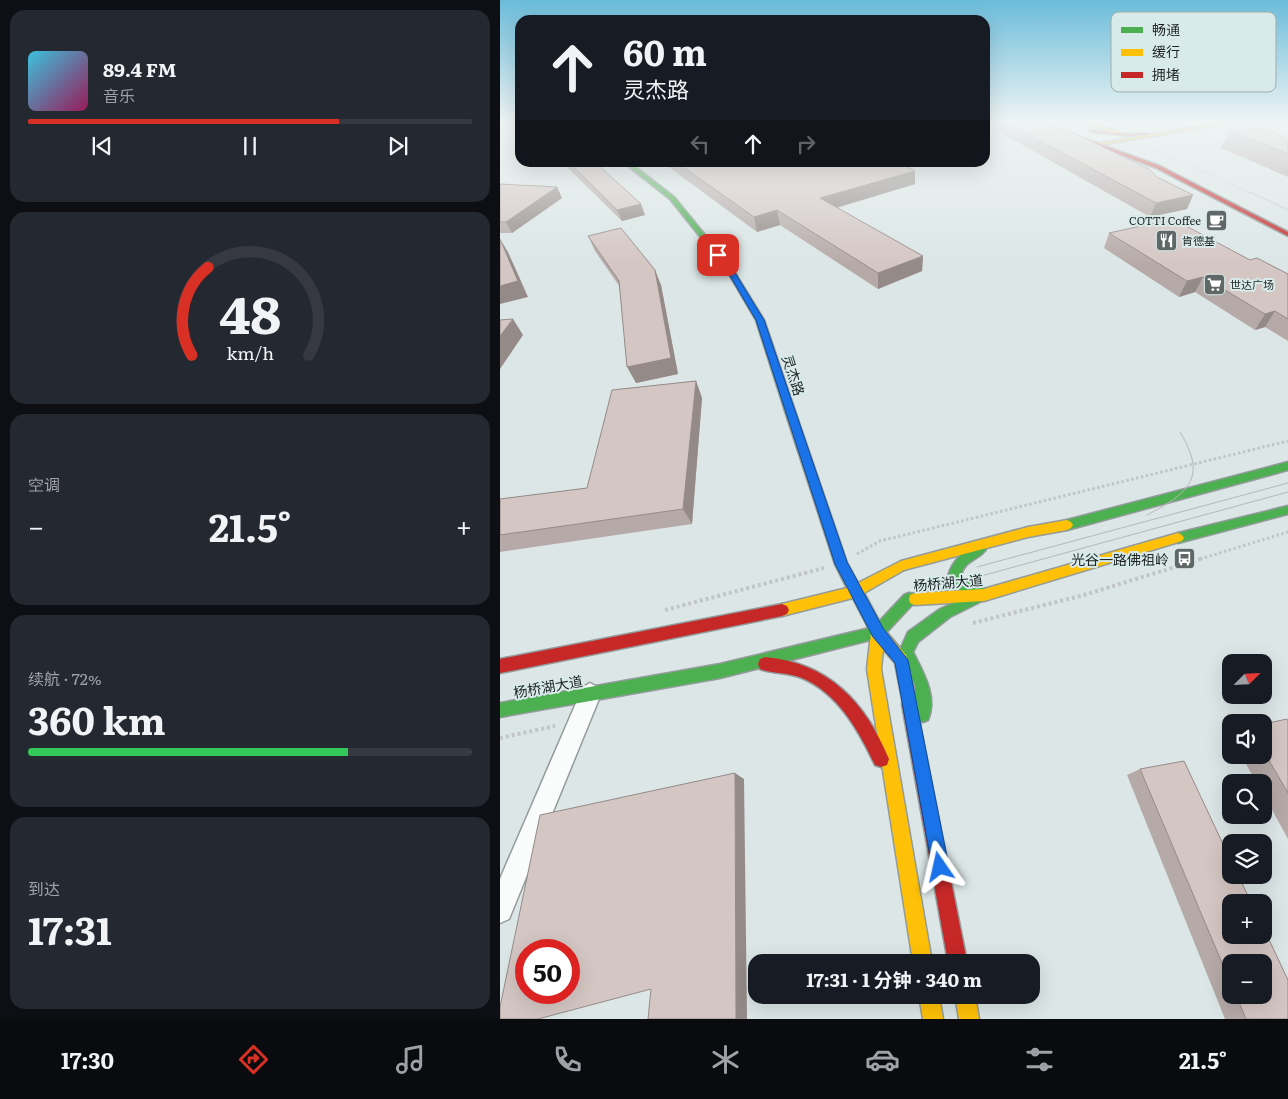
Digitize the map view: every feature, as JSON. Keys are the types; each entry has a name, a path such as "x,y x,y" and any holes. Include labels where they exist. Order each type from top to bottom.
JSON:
{"main road":[{"name":"灵杰路","path":"635,170 672,198 729,268 760,320 841,564 878,632 901,660 926,791"},
{"path":"1163,170 1288,234"},
{"path":"1179,170 1208,182 1288,223"},
{"name":"杨桥湖大道","path":"500,666 804,606 856,591 901,566 998,540 1057,528 1288,466"},
{"name":"杨桥湖大道","path":"500,710 720,671 878,632 909,599 984,595 1171,540 1288,510"},
{"path":"984,595 961,585 954,576 956,567 968,555 998,540"},
{"path":"957,954 926,791 922,684 906,652 913,637 945,613 984,595"},
{"path":"878,632 874,669 922,954"},
{"path":"744,664 787,664 818,679 840,694 860,717 872,738 894,787"},
{"path":"930,1004 933,1019"},
{"path":"966,1004 969,1019"}],"street":[{"path":"500,910 590,694"}],"path":[{"path":"1203,170 1288,210"},
{"path":"661,611 841,564 880,541 1288,440"},
{"path":"971,624 1084,595 1288,532"}],"building":[{"path":"577,170 603,170 641,204 617,210"},
{"path":"687,170 912,170 915,171 820,198 923,256 878,273 777,210 754,217"},
{"path":"1094,170 1150,170 1157,177 1193,195 1156,203"},
{"path":"500,184 557,187 506,222 500,222"},
{"path":"1173,219 1250,260 1257,258 1288,274 1288,319 1275,311 1265,314 1203,277 1187,281 1109,233"},
{"path":"621,228 655,270 671,358 627,367 619,281 588,236"},
{"path":"500,239 518,281 500,286"},
{"path":"513,319 500,336 500,320"},
{"path":"696,381 683,509 500,535 500,499 587,488 612,390"},
{"path":"1287,719 1288,721 1288,793 1271,764 1272,722"},
{"path":"1184,761 1222,842 1222,884 1242,884 1247,894 1222,894 1222,944 1271,944 1288,980 1288,1019 1246,1019 1240,1004 1272,1004 1272,954 1222,954 1222,963 1140,769"},
{"path":"735,773 736,1019 648,1019 651,989 538,1019 500,1019 500,1007 540,815"}],"tram line":[{"path":"1147,515 1174,499 1190,482 1193,473 1193,461 1180,432"},
{"path":"977,567 1288,483"},
{"path":"981,576 1288,492"}],"traffic: fast":[{"path":"635,170 672,198 729,268 760,320 793,420"},
{"path":"1067,525 1288,466"},
{"path":"1178,538 1288,510"},
{"path":"980,549 963,560 955,571 954,576 961,585 983,594"},
{"path":"500,710 720,671 878,632 909,599 915,599"},
{"path":"923,715 922,684 906,652 913,637 945,613 976,599"}],"traffic: slow":[{"path":"793,420 841,564 878,632"},
{"path":"782,610 856,591 901,566 1028,532 1067,525"},
{"path":"915,599 984,595 1178,538"},
{"path":"909,704 901,660 878,632 874,669 922,954"},
{"path":"930,1004 933,1019"},
{"path":"966,1004 969,1019"}],"traffic: jam":[{"path":"1163,170 1288,234"},
{"path":"500,666 782,610"},
{"path":"765,664 786,666 805,672 822,681 850,708 872,741 881,759"},
{"path":"909,704 956,954"}],"place":[{"name":"COTTI Coffee","path":"1217,220"},
{"name":"肯德基","path":"1166,240"},
{"name":"世达广场","path":"1214,284"},
{"name":"光谷一路佛祖岭","path":"1185,559"}],"route":[{"path":"718,255 729,268 760,320 841,564 878,632 901,660 940,867"}]}
